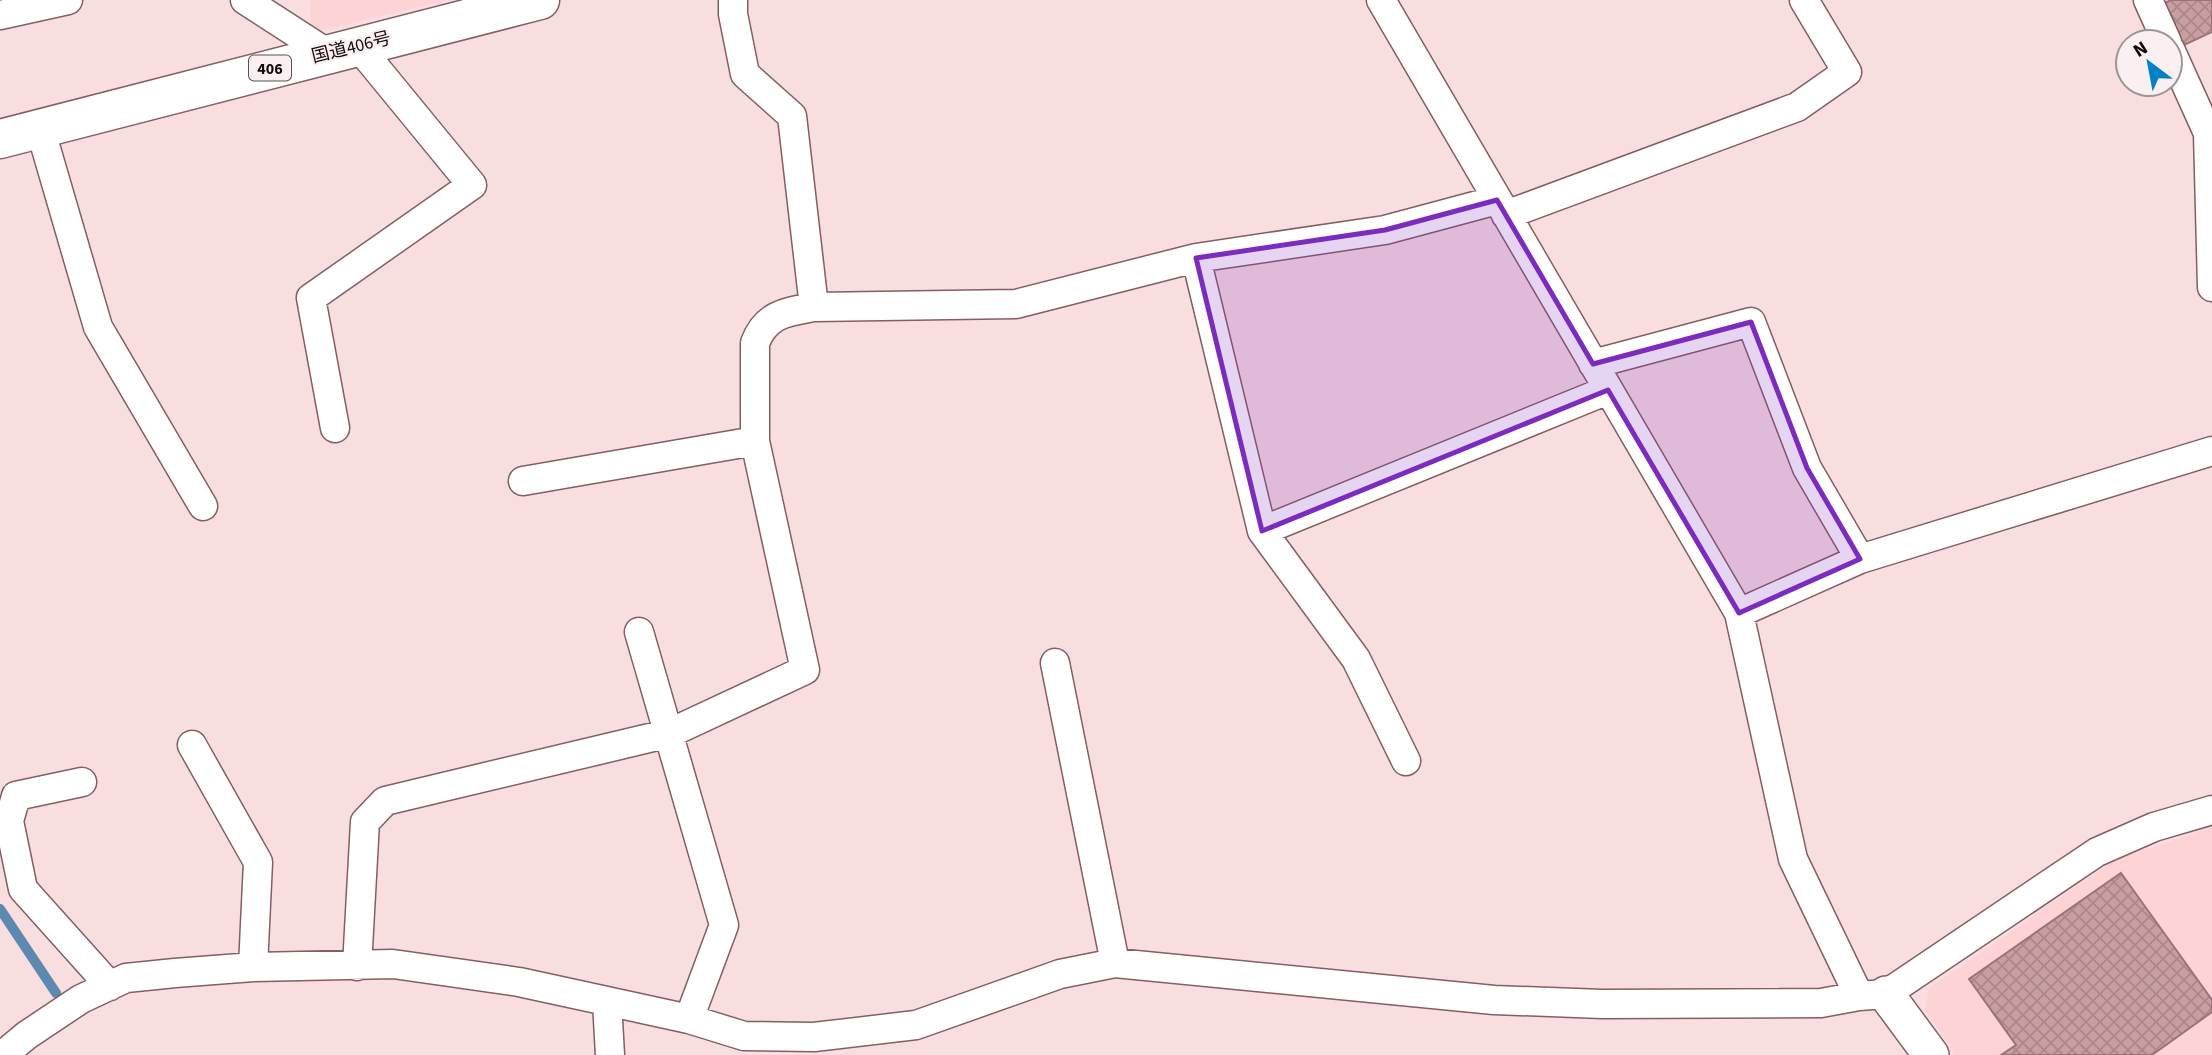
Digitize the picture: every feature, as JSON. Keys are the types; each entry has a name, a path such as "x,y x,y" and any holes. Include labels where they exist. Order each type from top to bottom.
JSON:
{"highway":[{"name":"国道406号","path":"0,139 540,0"}],"street":[{"path":"0,15 68,0"},
{"path":"245,0 342,50 472,185 311,298 335,428"},
{"path":"733,0 733,14 745,74 792,116 814,307"},
{"path":"1381,0 1739,613 1793,859 1873,995 1931,1055"},
{"path":"357,966 365,822 385,801 670,733 806,670 755,441 755,343 761,328 784,312 814,307 1016,304 1196,258 1385,230 1502,208 1797,107 1847,72 1804,0"},
{"path":"2148,0 2161,28"},
{"path":"2184,80 2208,133 2212,287"},
{"path":"40,128 98,327 203,506"},
{"path":"1196,258 1262,531 1356,659 1406,761"},
{"path":"1593,364 1751,322 1807,468 1860,559"},
{"path":"1262,531 1608,390"},
{"path":"523,481 755,441"},
{"path":"1739,613 1860,559 2212,451"},
{"path":"639,632 724,925 689,1019"},
{"path":"1055,663 1115,963"},
{"path":"192,745 258,862 253,967"},
{"path":"82,782 16,796 9,821 23,889 110,986"},
{"path":"3,1055 27,1035 81,999 126,978 253,967 393,964 519,982 689,1019 744,1037 814,1037 916,1025 1060,974 1115,963 1494,1000 1602,1004 1821,1003 1873,995 2097,852 2154,827 2212,810"},
{"path":"607,1002 610,1055"}],"highlighted area":[{"path":"1497,200 1593,364 1751,322 1807,468 1860,559 1739,613 1608,390 1262,531 1196,258 1385,230"}],"shaded area":[{"path":"311,0 448,0 310,33"},
{"path":"2212,827 2212,1055 1956,1055 1925,1010 1929,988 2115,860"}],"building":[{"path":"2171,0 2212,0 2212,32 2184,45 2184,28 2173,28 2162,4"},
{"path":"2121,873 2212,1000 2212,1012 2152,1055 2001,1055 2016,1045 1969,979"}],"waterway":[{"path":"0,909 56,993"}]}
